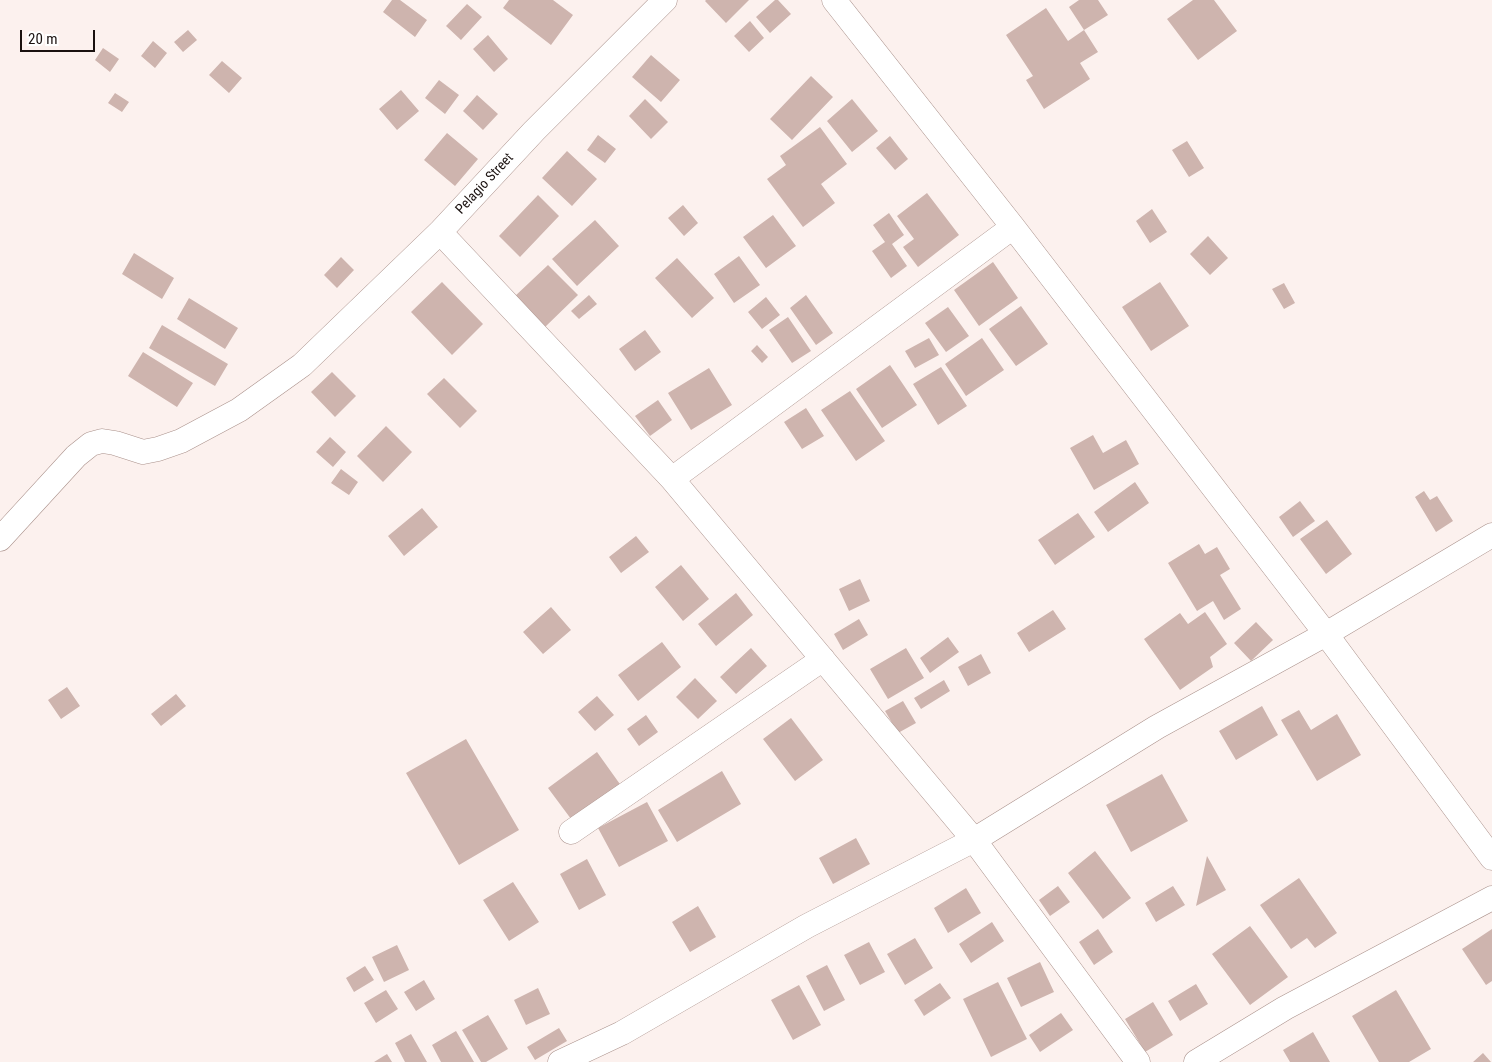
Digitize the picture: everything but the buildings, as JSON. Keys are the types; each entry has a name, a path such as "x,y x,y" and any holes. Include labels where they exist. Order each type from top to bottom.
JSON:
{"street":[{"name":"Pelagio Street","path":"0,539 76,456 91,444 102,440 115,442 143,452 158,450 181,441 239,410 302,365 440,232 534,131 665,0"},
{"path":"834,0 1013,227 1326,634 1492,858"},
{"path":"672,479 1013,227"},
{"path":"440,232 672,479 974,840 1138,1062"},
{"path":"560,1062 622,1033 807,926 974,840 1157,727 1326,634 1492,535"},
{"path":"571,832 823,659"},
{"path":"1196,1062 1285,1008 1492,898"}]}
